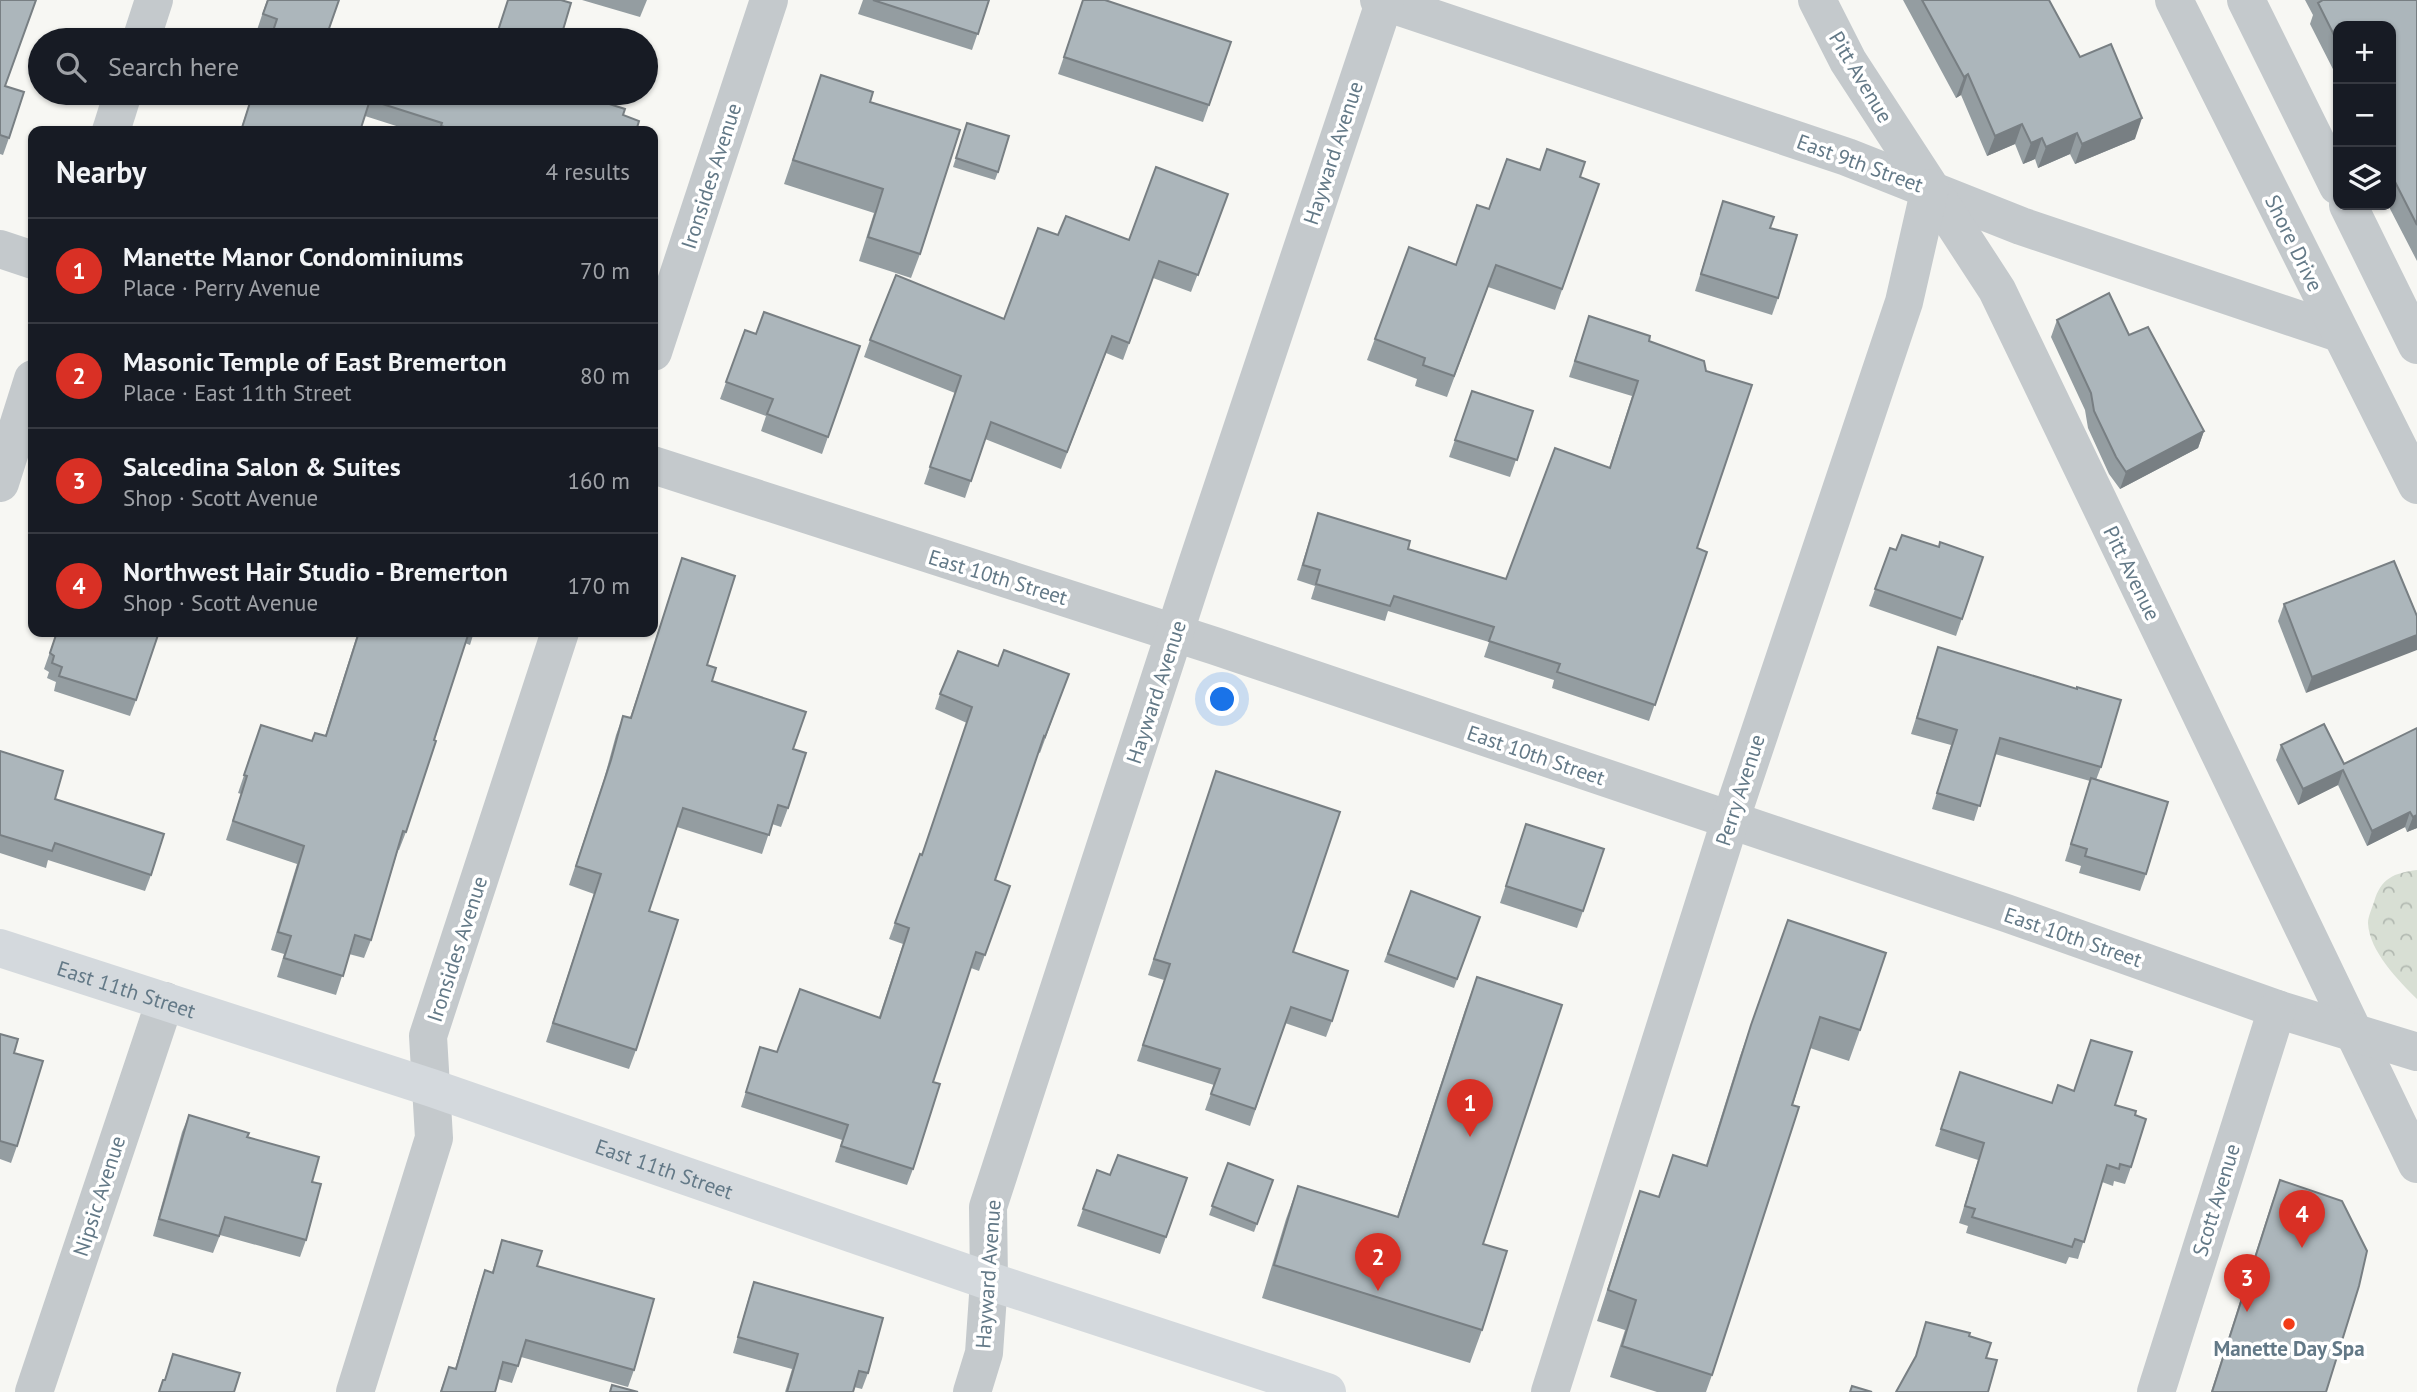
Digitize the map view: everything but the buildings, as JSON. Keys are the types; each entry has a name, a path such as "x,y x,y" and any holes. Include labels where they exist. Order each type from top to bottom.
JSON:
{"main road":[{"name":"East 11th Street","path":"0,948 432,1088 989,1281 1327,1392"}],"street":[{"path":"145,28 154,0"},
{"name":"Ironsides Avenue","path":"658,337 769,0"},
{"name":"Pitt Avenue","path":"1817,0 1848,61 1997,290 2417,1164"},
{"name":"Shore Drive","path":"2174,0 2417,485"},
{"path":"2246,0 2333,176"},
{"name":"East 9th Street","path":"1383,1 1847,157 2021,226 2339,333"},
{"name":"Hayward Avenue","path":"972,1392 984,1353 989,1281 988,1207 1383,1"},
{"path":"113,126 119,105"},
{"name":"Perry Avenue","path":"1550,1392 1730,821 1904,302 1930,188"},
{"path":"2350,210 2417,345"},
{"path":"0,249 28,258"},
{"path":"0,483 28,395"},
{"name":"East 10th Street","path":"658,467 1175,633 2007,913 2277,1009 2417,1052"},
{"name":"Ironsides Avenue","path":"355,1392 434,1138 428,1036 559,637"},
{"name":"Nipsic Avenue","path":"34,1392 165,1001"},
{"name":"Scott Avenue","path":"2156,1392 2277,1009"}],"green space":[{"path":"2417,870 2417,999 2379,955 2368,923 2380,887 2395,875"}],"place":[{"name":"Manette Manor Condominiums","path":"1470,1137"},
{"name":"Northwest Hair Studio - Bremerton","path":"2302,1248"},
{"name":"Masonic Temple of East Bremerton","path":"1378,1291"},
{"name":"Salcedina Salon & Suites","path":"2247,1312"},
{"name":"Manette Day Spa","path":"2289,1324"}]}
